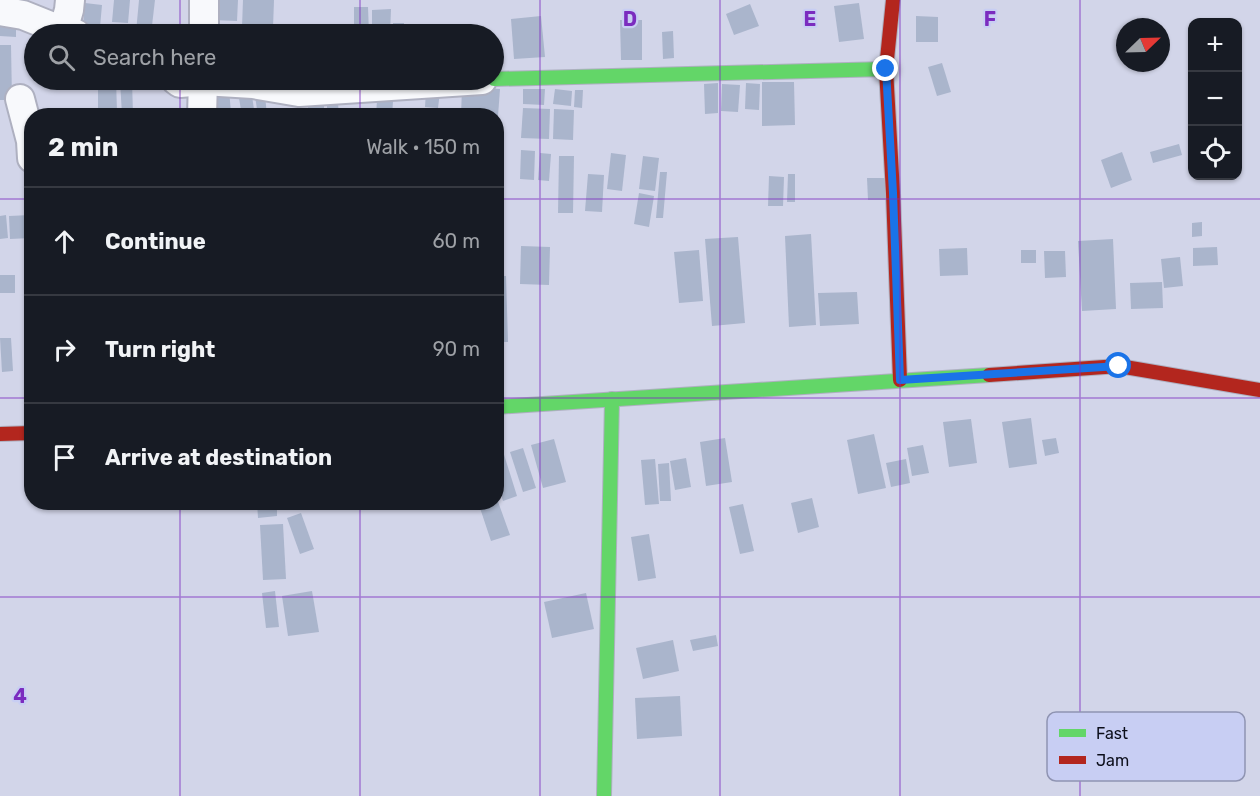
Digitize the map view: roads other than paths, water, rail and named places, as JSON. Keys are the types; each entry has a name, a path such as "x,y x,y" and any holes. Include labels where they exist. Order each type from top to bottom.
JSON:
{"street":[{"path":"69,24 70,0"},
{"path":"204,0 204,24"},
{"path":"893,0 886,69 900,380"},
{"path":"0,11 23,15 46,24"},
{"path":"504,78 886,69"},
{"path":"196,90 200,108"},
{"path":"266,90 298,104 405,90"},
{"path":"20,99 24,114"},
{"path":"504,406 1119,366 1260,390"},
{"path":"604,796 612,399"},
{"path":"0,434 24,433"}]}
